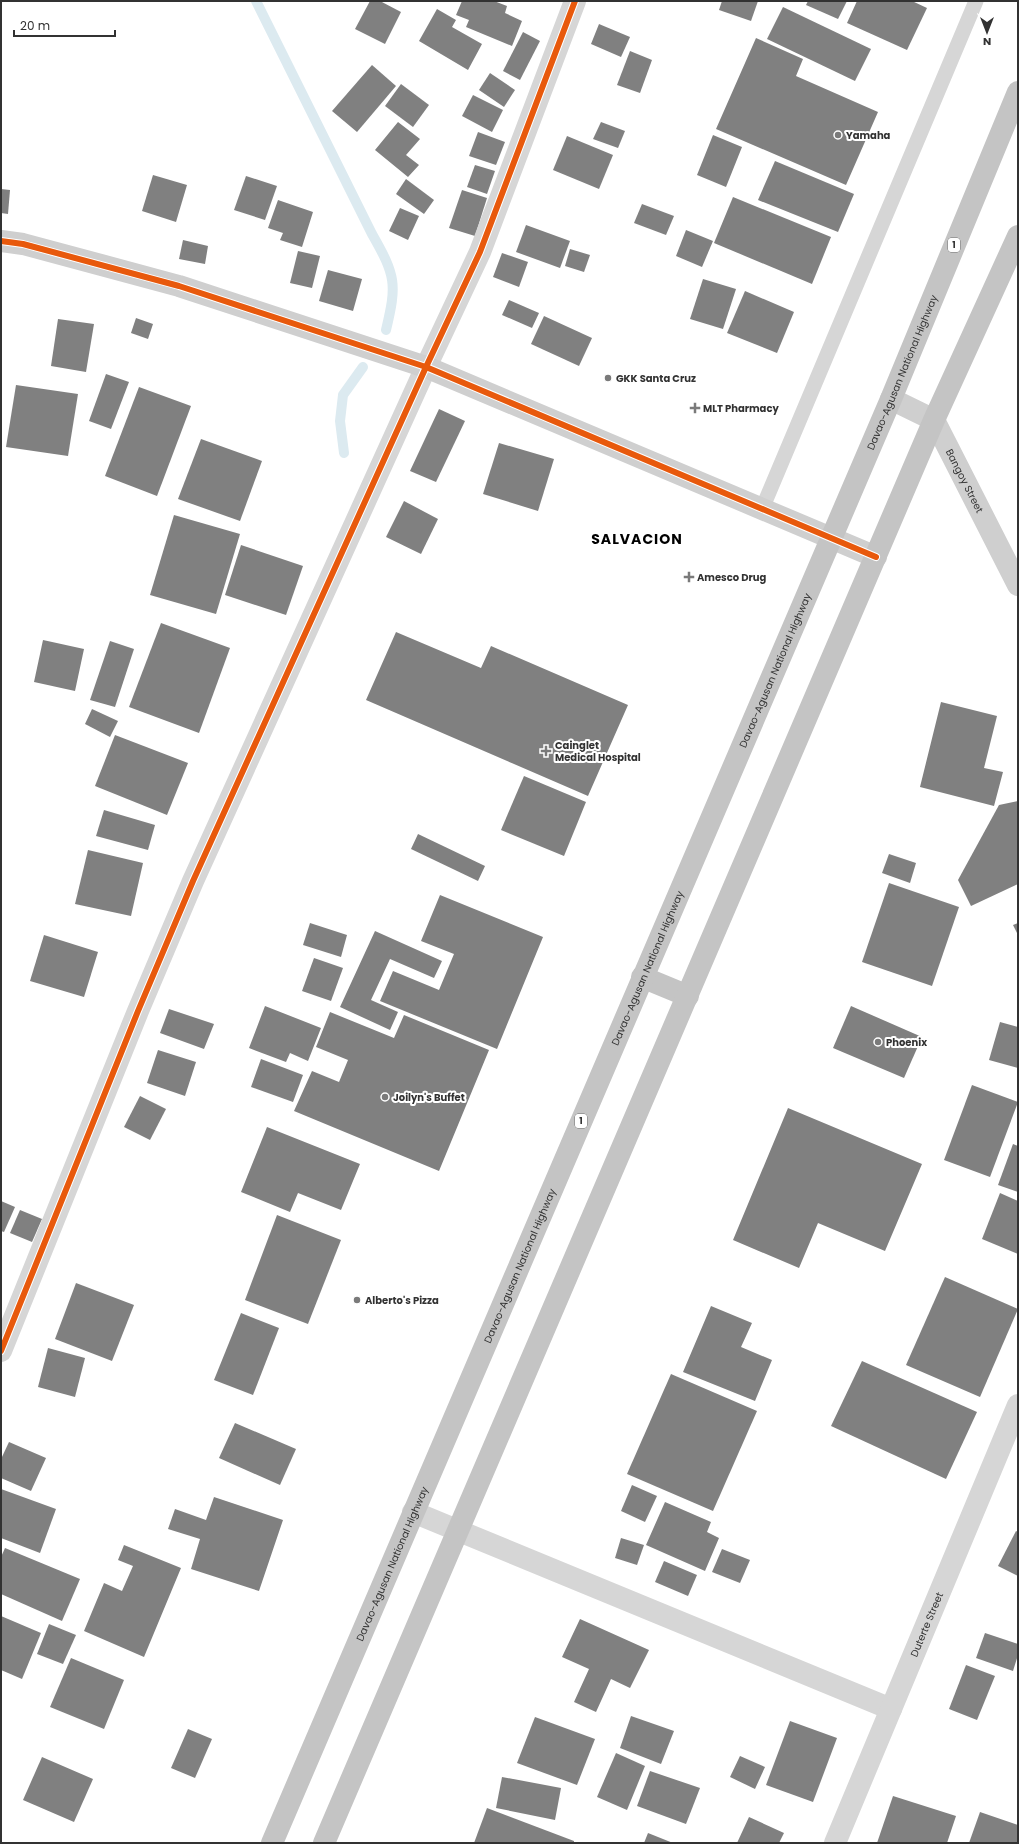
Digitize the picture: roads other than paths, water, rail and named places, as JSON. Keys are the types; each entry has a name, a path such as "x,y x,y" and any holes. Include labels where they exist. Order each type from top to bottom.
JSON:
{"highway":[{"name":"Davao-Agusan National Highway","path":"272,1843 830,538 891,399 1018,92"},
{"path":"324,1843 934,420 1018,236"},
{"path":"642,977 688,996"}],"street":[{"path":"1,1351 138,1011 193,881 426,367 480,252 575,1"},
{"path":"1,240 23,244 179,286 426,367 876,557"},
{"path":"891,399 934,420"},
{"name":"Bangoy Street","path":"934,420 1018,585"},
{"name":"Duterte Street","path":"834,1843 1018,1405"},
{"path":"413,1512 891,1709"}],"lane":[{"path":"762,509 976,1"}],"waterway":[{"path":"256,1 386,260 390,271 393,290 386,330"},
{"path":"344,453 340,421 343,395 363,367"}],"place":[{"name":"Yamaha","path":"838,135"},
{"name":"GKK Santa Cruz","path":"608,378"},
{"name":"MLT Pharmacy","path":"695,408"},
{"name":"Amesco Drug","path":"689,577"},
{"name":"Cainglet Medical Hospital","path":"546,751"},
{"name":"Phoenix","path":"878,1042"},
{"name":"Joilyn's Buffet","path":"385,1097"},
{"name":"Alberto's Pizza","path":"357,1300"}],"district":[{"name":"SALVACION","path":"637,539"}]}
